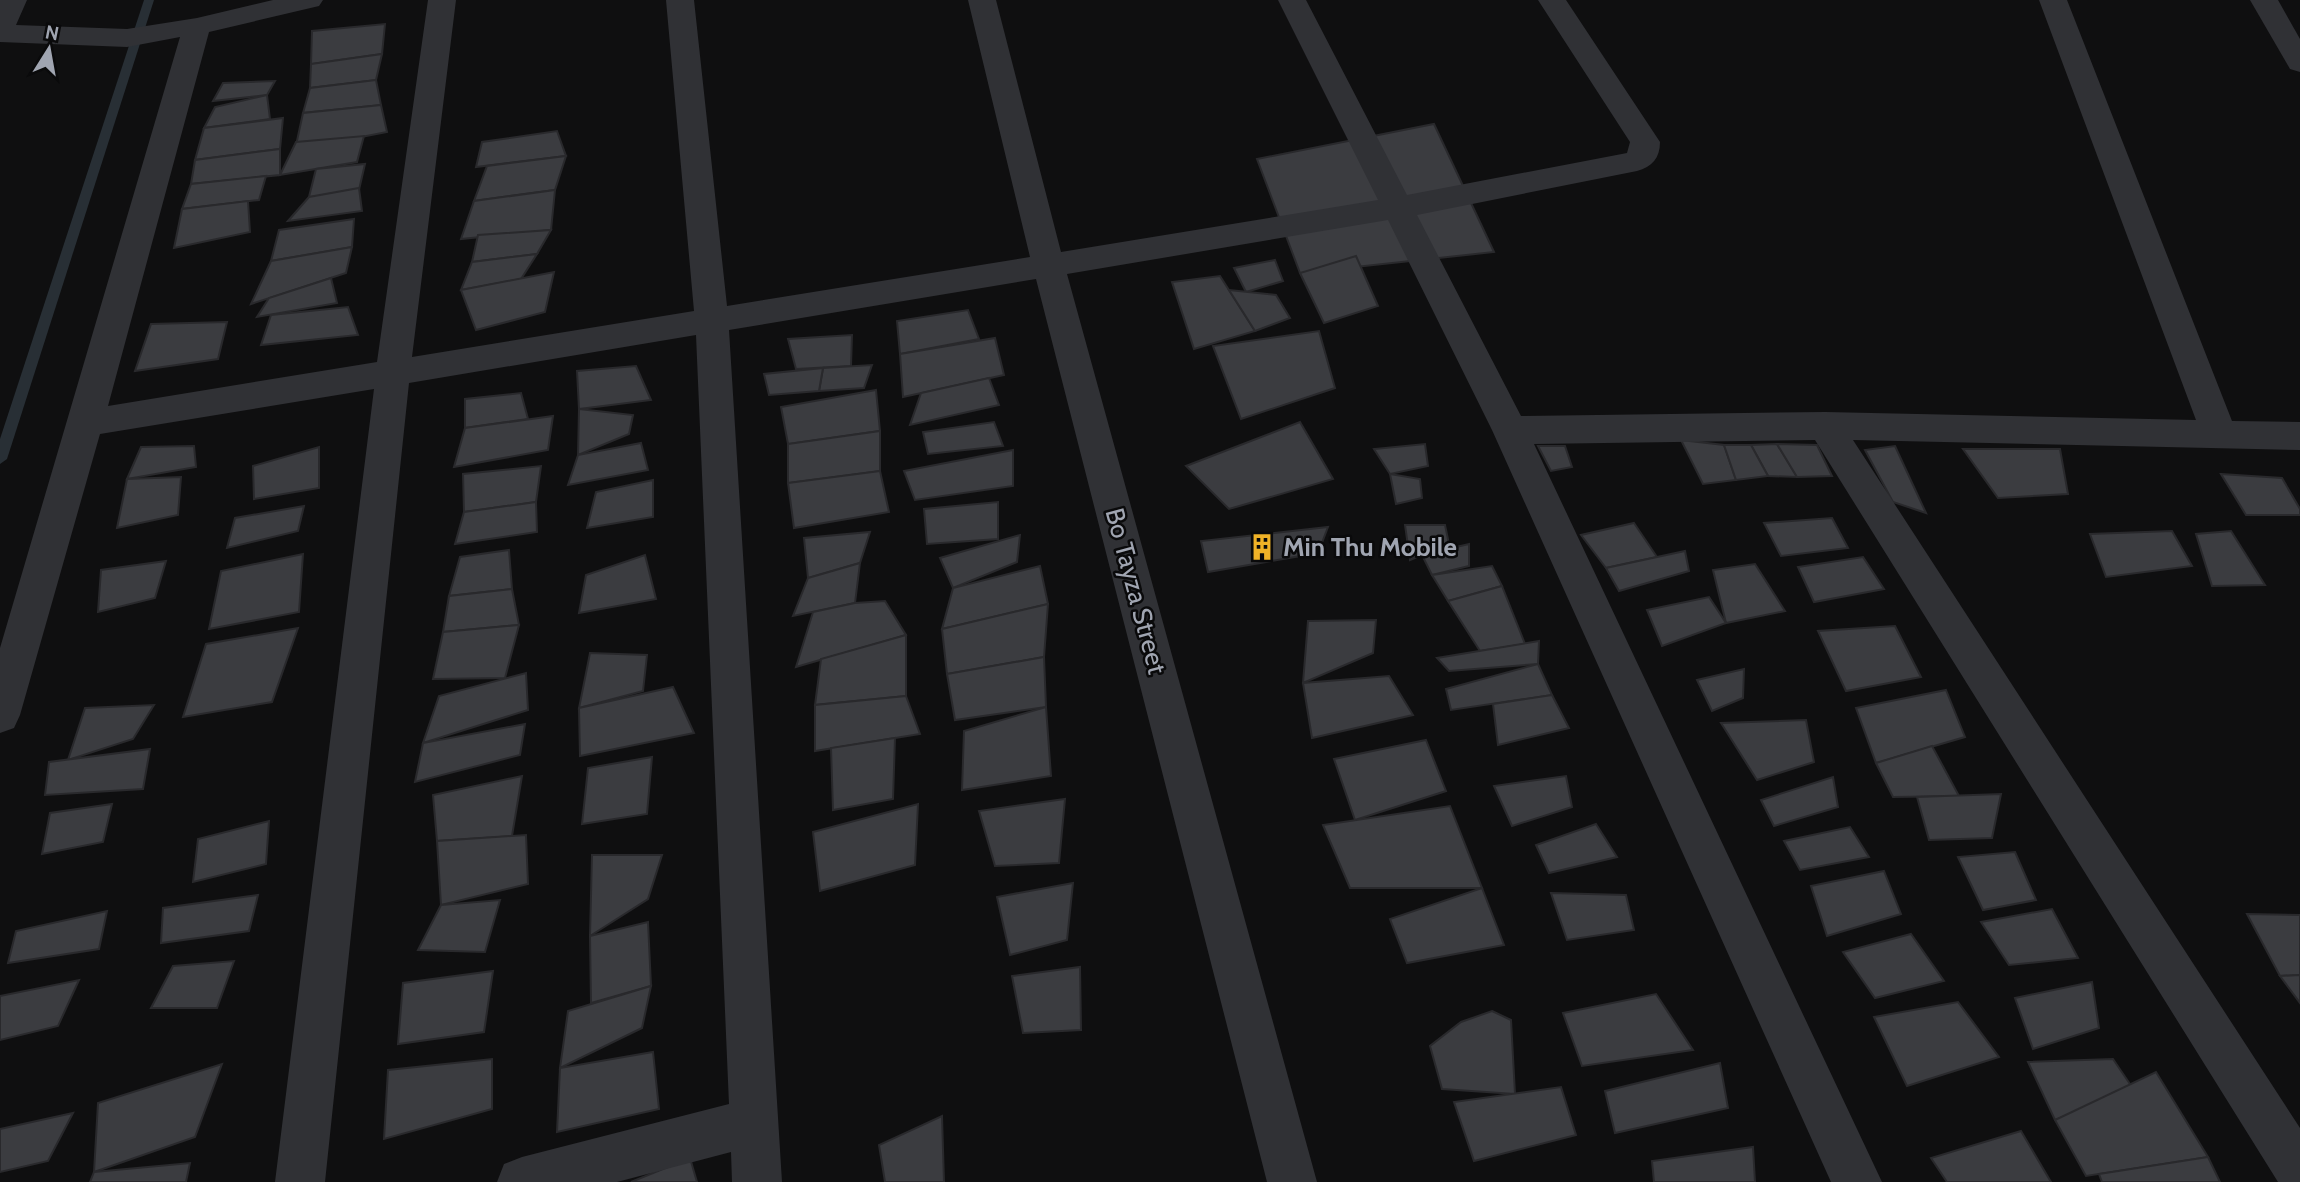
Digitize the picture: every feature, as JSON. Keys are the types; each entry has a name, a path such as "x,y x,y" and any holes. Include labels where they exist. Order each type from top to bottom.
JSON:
{"street":[{"path":"13,0 0,32 127,38 197,26 309,0"},
{"path":"300,1182 393,373 442,0"},
{"path":"680,0 712,321 757,1182"},
{"name":"Bo Tayza Street","path":"982,0 1049,266 1292,1182"},
{"path":"1292,0 1510,430 1857,1182"},
{"path":"86,423 1397,208 1637,161 1645,152 1645,142 1552,0"},
{"path":"2053,0 2219,434"},
{"path":"2264,0 2300,62"},
{"path":"0,715 86,423 197,26"},
{"path":"1510,430 1825,426 2300,436"},
{"path":"1825,426 2300,1172"},
{"path":"522,1182 754,1122"}],"building":[{"path":"385,24 382,54 311,64 312,31"},
{"path":"382,54 376,80 310,88 311,64"},
{"path":"376,80 381,105 303,113 310,88"},
{"path":"275,81 267,95 213,101 223,83"},
{"path":"267,95 270,119 204,128 215,107"},
{"path":"381,105 387,132 295,150 303,113"},
{"path":"283,118 280,149 195,160 204,128"},
{"path":"1434,124 1494,252 1300,273 1257,159"},
{"path":"557,131 566,156 476,167 482,142"},
{"path":"364,136 357,162 280,175 296,142"},
{"path":"280,149 280,175 191,184 195,160"},
{"path":"566,156 555,190 474,201 487,166"},
{"path":"365,164 358,194 309,197 316,169"},
{"path":"266,176 259,200 182,209 191,184"},
{"path":"359,188 362,211 288,221 309,197"},
{"path":"555,190 551,230 461,239 474,201"},
{"path":"248,201 250,232 174,248 182,209"},
{"path":"354,219 352,247 271,261 279,230"},
{"path":"551,230 537,254 472,262 478,235"},
{"path":"352,247 346,273 251,304 271,261"},
{"path":"537,254 521,279 461,290 472,262"},
{"path":"1356,256 1378,306 1324,323 1300,273"},
{"path":"1275,260 1283,281 1246,292 1234,268"},
{"path":"554,272 545,312 476,330 461,290"},
{"path":"1220,276 1255,331 1194,349 1172,282"},
{"path":"331,278 337,303 257,317 269,298"},
{"path":"1229,290 1276,295 1290,318 1255,331"},
{"path":"348,307 358,335 261,345 271,315"},
{"path":"968,310 979,339 900,354 897,321"},
{"path":"227,322 218,359 135,371 151,324"},
{"path":"1319,331 1335,388 1241,419 1213,346"},
{"path":"852,335 851,366 796,369 788,339"},
{"path":"995,338 1004,375 903,397 900,354"},
{"path":"872,365 864,388 819,391 823,368"},
{"path":"636,366 651,400 579,409 577,371"},
{"path":"823,368 819,391 769,395 764,374"},
{"path":"989,378 999,405 910,425 921,393"},
{"path":"876,390 880,431 788,444 781,407"},
{"path":"521,393 528,419 465,428 465,399"},
{"path":"579,409 633,415 629,434 578,455"},
{"path":"553,416 548,450 454,467 465,428"},
{"path":"994,422 1003,446 928,454 923,432"},
{"path":"1300,422 1333,479 1229,509 1186,466"},
{"path":"880,431 880,471 788,483 788,444"},
{"path":"1681,440 1724,445 1736,480 1703,484"},
{"path":"641,443 648,470 568,485 578,455"},
{"path":"1425,444 1428,466 1390,474 1374,449"},
{"path":"1777,444 1797,477 1768,476 1751,445"},
{"path":"1777,444 1817,445 1832,476 1797,477"},
{"path":"1724,445 1751,445 1768,476 1736,480"},
{"path":"194,446 196,467 127,479 141,447"},
{"path":"1538,446 1565,446 1572,467 1551,471"},
{"path":"1895,446 1926,513 1893,502 1865,450"},
{"path":"319,447 319,488 254,499 253,466"},
{"path":"1963,449 2060,449 2068,494 1998,498"},
{"path":"1013,450 1013,486 915,500 904,471"},
{"path":"541,466 536,502 464,512 463,474"},
{"path":"880,471 889,512 794,528 788,483"},
{"path":"1390,474 1420,479 1422,498 1396,504"},
{"path":"2221,474 2282,478 2300,509 2300,515 2246,515"},
{"path":"181,477 178,515 117,528 127,479"},
{"path":"653,480 653,517 587,528 596,492"},
{"path":"536,502 537,532 455,544 464,512"},
{"path":"998,502 998,539 927,544 924,509"},
{"path":"304,506 298,531 227,548 235,518"},
{"path":"1832,518 1848,548 1781,556 1764,523"},
{"path":"1634,523 1657,557 1606,568 1581,535"},
{"path":"1405,525 1445,525 1449,544 1410,560"},
{"name":"Min Thu Mobile","path":"1328,527 1318,553 1208,572 1201,541"},
{"path":"2172,531 2192,566 2106,577 2090,534"},
{"path":"2231,531 2265,585 2212,586 2196,534"},
{"path":"870,532 860,563 808,578 804,538"},
{"path":"1020,535 1017,562 953,588 940,558"},
{"path":"1469,544 1469,566 1432,575 1422,555"},
{"path":"509,550 512,589 449,596 460,557"},
{"path":"1685,551 1689,571 1619,591 1606,568"},
{"path":"303,554 299,612 209,629 221,571"},
{"path":"645,555 656,599 579,613 586,575"},
{"path":"1863,557 1884,589 1814,602 1798,567"},
{"path":"166,561 155,598 98,612 101,570"},
{"path":"860,563 855,603 793,616 808,578"},
{"path":"1755,564 1785,611 1726,623 1713,570"},
{"path":"1040,566 1048,604 942,629 953,588"},
{"path":"1492,566 1502,586 1448,601 1432,575"},
{"path":"1502,586 1525,644 1480,651 1448,601"},
{"path":"512,589 519,625 443,632 449,596"},
{"path":"1709,597 1726,623 1662,646 1647,610"},
{"path":"885,601 906,635 796,667 813,612 855,603"},
{"path":"1048,604 1044,657 947,674 942,629"},
{"path":"1376,620 1373,653 1303,683 1308,621"},
{"path":"519,625 505,678 433,679 443,632"},
{"path":"1895,626 1921,677 1846,691 1818,631"},
{"path":"298,628 272,702 183,717 206,644"},
{"path":"906,635 906,696 815,705 821,659"},
{"path":"1539,641 1538,664 1449,671 1437,658"},
{"path":"590,653 647,655 643,691 579,708"},
{"path":"1044,657 1046,707 955,720 947,674"},
{"path":"1538,664 1552,695 1451,710 1446,689"},
{"path":"1744,669 1743,698 1712,711 1697,680"},
{"path":"526,673 528,710 423,743 439,696"},
{"path":"1389,676 1413,715 1312,738 1303,683"},
{"path":"673,687 694,733 580,756 579,708"},
{"path":"1946,690 1965,737 1876,763 1856,708"},
{"path":"1552,695 1569,728 1498,745 1493,704"},
{"path":"906,696 920,734 815,751 815,705"},
{"path":"154,705 133,739 68,760 85,708"},
{"path":"1046,707 1051,776 962,790 964,731"},
{"path":"1806,720 1814,762 1757,780 1721,723"},
{"path":"525,724 520,755 415,782 423,743"},
{"path":"895,738 893,799 833,810 831,748"},
{"path":"1426,740 1446,791 1355,820 1334,759"},
{"path":"1932,746 1959,796 1893,797 1876,763"},
{"path":"150,749 143,789 45,795 49,762"},
{"path":"652,757 647,814 582,824 588,768"},
{"path":"522,776 512,836 437,841 433,795"},
{"path":"1566,776 1572,807 1512,826 1494,786"},
{"path":"1833,777 1838,807 1774,826 1761,800"},
{"path":"2001,794 1992,838 1929,840 1917,797"},
{"path":"1065,799 1059,863 995,866 979,811"},
{"path":"112,804 103,842 42,854 50,813"},
{"path":"918,804 915,865 820,891 813,832"},
{"path":"1450,806 1482,888 1350,888 1323,825"},
{"path":"269,821 266,864 193,882 198,839"},
{"path":"1596,824 1617,857 1549,873 1536,845"},
{"path":"1850,827 1869,857 1800,870 1784,841"},
{"path":"526,835 528,884 441,905 437,841"},
{"path":"2015,852 2036,900 1983,910 1958,857"},
{"path":"592,855 662,855 648,899 590,936"},
{"path":"1884,871 1901,914 1827,936 1811,886"},
{"path":"1073,883 1067,940 1010,955 997,897"},
{"path":"1482,888 1504,945 1407,963 1390,919"},
{"path":"1551,893 1626,895 1634,930 1567,940"},
{"path":"258,895 249,931 161,943 163,908"},
{"path":"500,900 485,952 418,950 441,905"},
{"path":"2052,909 2078,958 2009,965 1981,922"},
{"path":"107,911 99,949 8,963 16,931"},
{"path":"2247,914 2300,915 2300,975 2280,976"},
{"path":"648,922 651,986 591,1003 590,936"},
{"path":"1911,934 1944,981 1875,998 1843,952"},
{"path":"234,961 217,1008 151,1008 173,966"},
{"path":"1080,967 1081,1030 1023,1033 1012,976"},
{"path":"493,971 484,1032 398,1044 403,983"},
{"path":"2300,975 2300,1003 2280,976"},
{"path":"79,980 58,1026 0,1040 0,996"},
{"path":"2092,982 2099,1028 2033,1049 2015,998"},
{"path":"651,986 642,1028 560,1068 568,1011"},
{"path":"1656,994 1693,1050 1582,1066 1563,1013"},
{"path":"1958,1002 1999,1057 1907,1086 1874,1017"},
{"path":"1492,1011 1511,1020 1515,1094 1442,1089 1430,1046 1461,1022"},
{"path":"653,1052 659,1109 557,1132 560,1068"},
{"path":"492,1059 492,1109 384,1139 388,1070"},
{"path":"2113,1059 2134,1090 2055,1120 2028,1062"},
{"path":"1720,1063 1728,1108 1615,1133 1605,1091"},
{"path":"222,1064 195,1137 94,1172 98,1103"},
{"path":"2156,1072 2208,1157 2086,1176 2055,1120"},
{"path":"1561,1087 1576,1135 1474,1161 1454,1102"},
{"path":"73,1113 48,1161 0,1172 0,1129"},
{"path":"942,1116 944,1182 885,1182 879,1145"},
{"path":"2021,1131 2051,1182 1947,1182 1931,1158"},
{"path":"1753,1147 1755,1182 1654,1182 1652,1161"},
{"path":"2208,1157 2220,1182 2102,1182 2099,1174"},
{"path":"690,1158 697,1182 631,1182"},
{"path":"190,1163 186,1182 90,1182 94,1172"}],"waterway":[{"path":"0,459 149,0"}],"place":[{"name":"Min Thu Mobile","path":"1262,547"}]}
